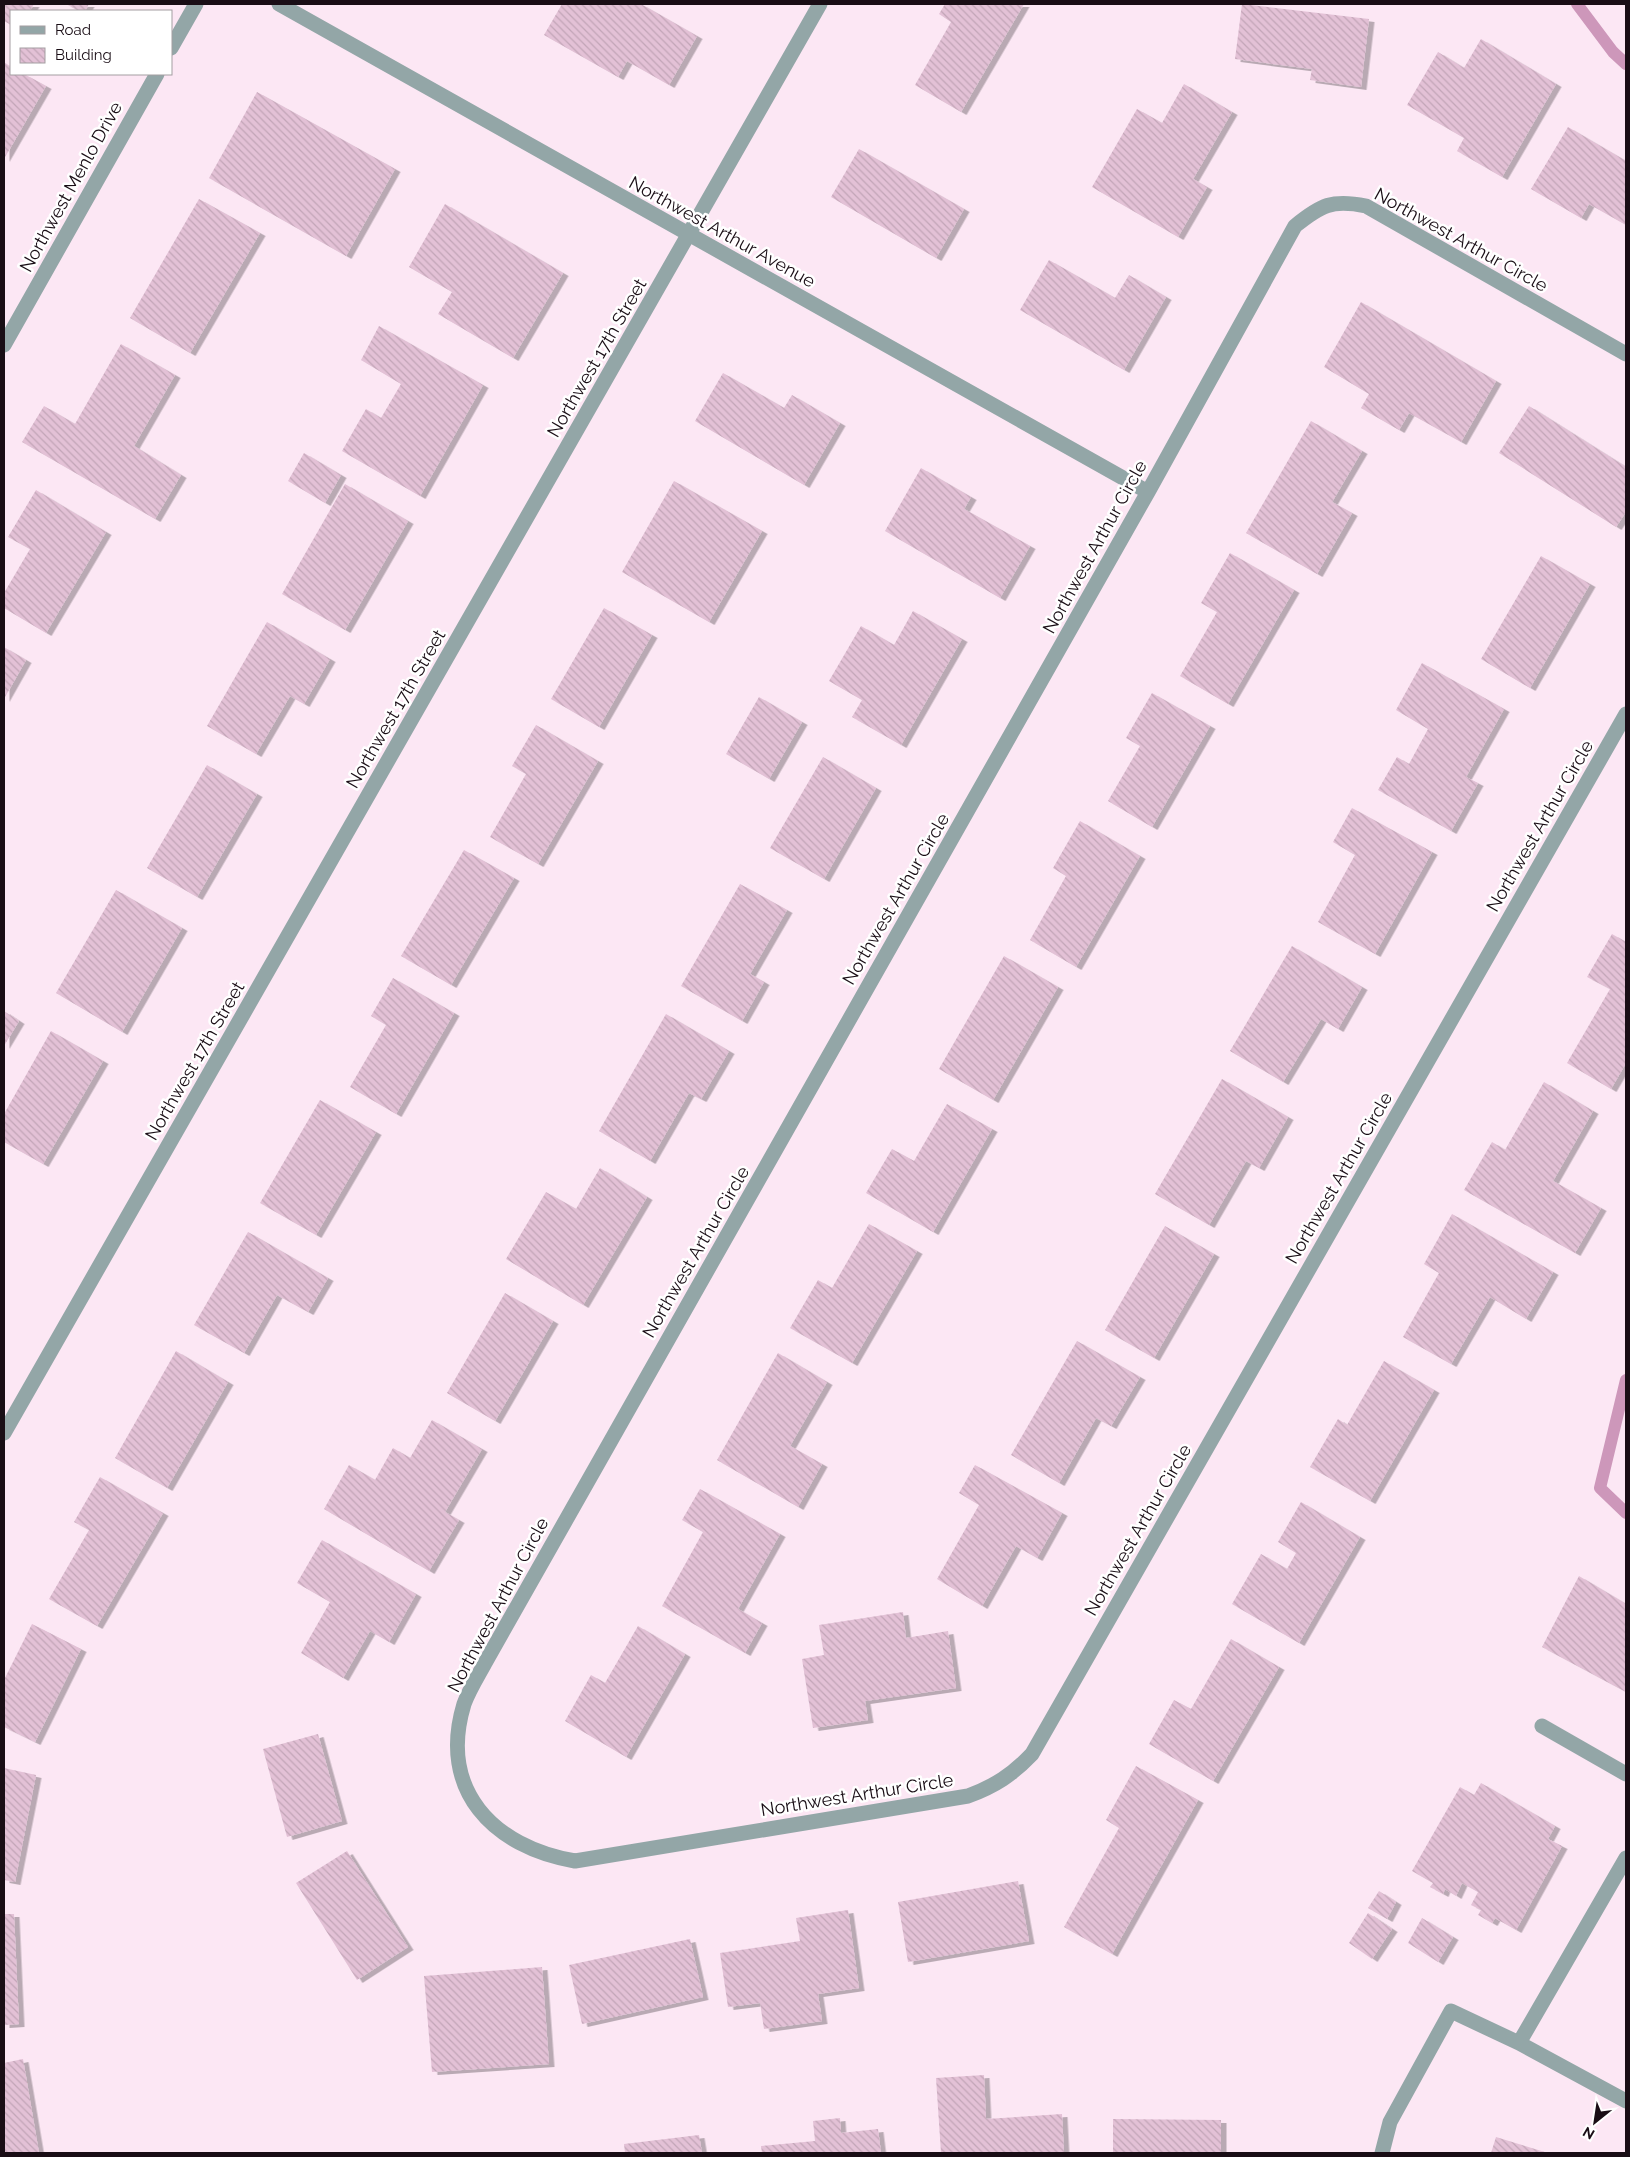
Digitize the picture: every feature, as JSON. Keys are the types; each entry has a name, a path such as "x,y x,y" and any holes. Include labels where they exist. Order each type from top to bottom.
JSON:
{"street":[{"path":"172,46 196,4"},
{"name":"Northwest Arthur Avenue","path":"279,4 1148,492"},
{"name":"Northwest 17th Street","path":"4,1432 820,4"},
{"name":"Northwest Menlo Drive","path":"4,345 155,75"},
{"name":"Northwest Arthur Circle","path":"1626,354 1366,206 1347,202 1318,208 1295,226 1148,492 485,1663 464,1704 457,1748 459,1772 478,1809 498,1829 521,1845 547,1856 575,1861 968,1796 992,1787 1014,1773 1032,1754 1626,714"},
{"path":"1542,1726 1626,1774"},
{"path":"1519,2043 1626,1858"},
{"path":"1382,2153 1390,2122 1451,2011 1519,2043 1626,2101"}],"building":[{"path":"4,4 34,4 31,10 10,10 10,24 4,21"},
{"path":"66,4 89,4 86,10 77,10"},
{"path":"562,4 641,4 697,36 669,85 627,61 618,77 544,35"},
{"path":"945,4 1024,4 961,112 915,85 951,22 939,14"},
{"path":"1242,4 1369,19 1361,87 1310,80 1312,69 1235,59"},
{"path":"1481,39 1556,84 1502,177 1457,151 1464,138 1407,105 1438,52 1464,68"},
{"path":"4,62 10,66 10,75 26,75 46,86 4,159"},
{"path":"1184,84 1232,112 1193,179 1207,187 1178,237 1092,187 1137,109 1162,123"},
{"path":"257,92 395,169 346,256 209,178"},
{"path":"1568,127 1626,161 1626,225 1589,204 1581,218 1531,189"},
{"path":"859,149 964,209 936,258 831,197"},
{"path":"199,199 260,233 190,353 130,318"},
{"path":"445,204 563,273 513,358 438,314 452,292 409,267"},
{"path":"1049,260 1115,298 1129,275 1166,297 1124,370 1020,310"},
{"path":"1361,302 1496,381 1461,442 1409,413 1399,430 1361,408 1369,394 1324,367"},
{"path":"379,326 483,385 420,496 342,451 366,409 381,418 401,384 361,360"},
{"path":"121,344 175,375 134,446 181,475 155,519 22,442 44,406 75,424"},
{"path":"723,373 784,408 792,395 840,423 804,485 695,421"},
{"path":"1529,406 1626,467 1626,512 1616,527 1499,453"},
{"path":"1311,421 1362,451 1332,502 1352,513 1317,574 1246,533"},
{"path":"304,453 341,475 325,503 288,481"},
{"path":"921,468 971,497 964,509 1030,546 1000,598 885,531"},
{"path":"674,481 762,531 709,622 622,572"},
{"path":"345,484 408,521 345,630 282,594"},
{"path":"36,490 106,532 46,633 4,608 4,593 30,549 8,537"},
{"path":"1230,553 1294,590 1228,704 1180,676 1217,612 1201,603"},
{"path":"1541,556 1590,584 1530,688 1481,659"},
{"path":"604,608 652,635 599,727 551,699"},
{"path":"913,611 962,639 901,745 852,717 862,700 829,681 861,626 894,645"},
{"path":"267,622 330,659 304,704 290,696 256,754 207,726"},
{"path":"4,647 26,660 4,699"},
{"path":"1422,663 1504,709 1466,777 1478,783 1451,831 1378,790 1397,757 1409,764 1428,729 1396,710"},
{"path":"1152,693 1210,726 1152,827 1108,801 1140,746 1126,738"},
{"path":"759,697 802,722 769,779 726,754"},
{"path":"536,725 598,761 538,864 490,837 526,774 512,766"},
{"path":"823,757 876,788 824,879 770,848"},
{"path":"207,765 257,794 197,897 147,868"},
{"path":"1352,808 1432,852 1375,954 1318,922 1355,855 1333,842"},
{"path":"1080,821 1140,856 1076,967 1030,940 1066,876 1053,868"},
{"path":"464,850 514,878 451,985 401,956"},
{"path":"740,884 787,910 750,974 764,982 742,1021 681,986"},
{"path":"116,890 182,928 122,1032 56,993"},
{"path":"1612,934 1626,942 1626,1063 1611,1089 1567,1063 1610,989 1587,977"},
{"path":"1292,946 1362,987 1338,1029 1321,1019 1283,1082 1230,1051"},
{"path":"1004,956 1058,987 993,1100 939,1069"},
{"path":"393,978 454,1013 396,1114 350,1087 386,1025 371,1016"},
{"path":"4,1011 19,1021 4,1046"},
{"path":"666,1014 729,1051 701,1099 689,1093 650,1161 599,1131"},
{"path":"51,1031 103,1061 43,1164 4,1142 4,1114"},
{"path":"1222,1079 1288,1117 1259,1168 1246,1161 1209,1225 1155,1194"},
{"path":"1544,1082 1593,1111 1553,1181 1601,1208 1575,1253 1464,1190 1492,1142 1505,1150"},
{"path":"320,1100 376,1132 316,1235 260,1203"},
{"path":"947,1104 992,1129 933,1232 866,1193 892,1149 914,1161"},
{"path":"600,1168 647,1197 583,1305 506,1259 546,1192 576,1209"},
{"path":"1452,1214 1553,1272 1526,1319 1490,1297 1451,1364 1403,1337 1439,1273 1424,1264"},
{"path":"869,1224 917,1251 852,1363 790,1328 818,1280 832,1288"},
{"path":"1165,1226 1214,1254 1154,1358 1105,1330"},
{"path":"248,1232 328,1278 308,1312 277,1295 244,1353 194,1325"},
{"path":"505,1293 553,1321 495,1421 447,1393"},
{"path":"1077,1341 1140,1377 1111,1426 1096,1418 1059,1483 1011,1455"},
{"path":"176,1351 228,1382 167,1488 115,1458"},
{"path":"778,1353 827,1382 790,1446 822,1464 798,1507 717,1460"},
{"path":"1384,1361 1434,1390 1370,1501 1310,1467 1338,1419 1347,1425"},
{"path":"432,1420 482,1449 445,1512 459,1520 429,1571 324,1509 349,1465 375,1480 393,1448 410,1458"},
{"path":"975,1465 1062,1513 1037,1558 1016,1546 982,1606 937,1579 979,1505 959,1493"},
{"path":"100,1477 163,1513 97,1626 49,1599 89,1530 74,1522"},
{"path":"700,1489 780,1534 738,1609 762,1623 745,1653 662,1606 703,1532 682,1520"},
{"path":"1301,1502 1360,1537 1299,1643 1232,1604 1261,1554 1287,1569 1296,1553 1278,1542"},
{"path":"322,1540 416,1594 389,1642 370,1631 343,1678 301,1653 330,1602 297,1583"},
{"path":"1579,1576 1626,1604 1626,1692 1542,1647"},
{"path":"903,1612 906,1638 948,1631 956,1688 865,1701 868,1720 813,1728 802,1659 824,1655 819,1625"},
{"path":"32,1624 81,1649 35,1742 4,1727 4,1680"},
{"path":"638,1626 685,1654 626,1757 565,1721 591,1675 605,1683"},
{"path":"1231,1639 1279,1667 1213,1781 1149,1744 1174,1700 1191,1709"},
{"path":"318,1734 342,1821 287,1837 263,1749"},
{"path":"1136,1766 1198,1800 1112,1954 1064,1927 1119,1828 1106,1820"},
{"path":"4,1768 36,1775 15,1882 4,1880"},
{"path":"1481,1783 1555,1826 1548,1839 1562,1846 1516,1930 1495,1918 1492,1923 1478,1915 1481,1910 1471,1905 1478,1892 1462,1883 1456,1896 1445,1889 1443,1894 1430,1887 1433,1883 1412,1871 1460,1787 1474,1795"},
{"path":"347,1851 408,1947 357,1980 296,1883"},
{"path":"1018,1881 1029,1941 908,1962 898,1902"},
{"path":"1379,1891 1396,1902 1387,1919 1368,1908"},
{"path":"848,1910 859,1988 818,1994 822,2021 764,2029 760,2003 728,2007 720,1953 800,1941 796,1918"},
{"path":"1368,1913 1392,1929 1372,1959 1349,1943"},
{"path":"4,1914 14,1914 19,2024 4,2025"},
{"path":"1422,1918 1453,1937 1438,1962 1408,1943"},
{"path":"690,1939 703,1997 582,2024 569,1965"},
{"path":"542,1967 549,2064 432,2072 424,1976"},
{"path":"23,2059 39,2153 4,2153 4,2063"},
{"path":"984,2075 986,2119 1062,2114 1064,2153 941,2153 936,2078"},
{"path":"840,2118 841,2133 878,2129 881,2153 762,2153 761,2146 815,2141 813,2121"},
{"path":"1113,2119 1221,2120 1221,2153 1113,2153"},
{"path":"699,2135 702,2153 625,2153 624,2144"},
{"path":"1496,2137 1548,2153 1491,2153"}],"waterway":[{"path":"1577,4 1613,52 1626,64"},
{"path":"1626,1380 1600,1488 1626,1513"}]}
